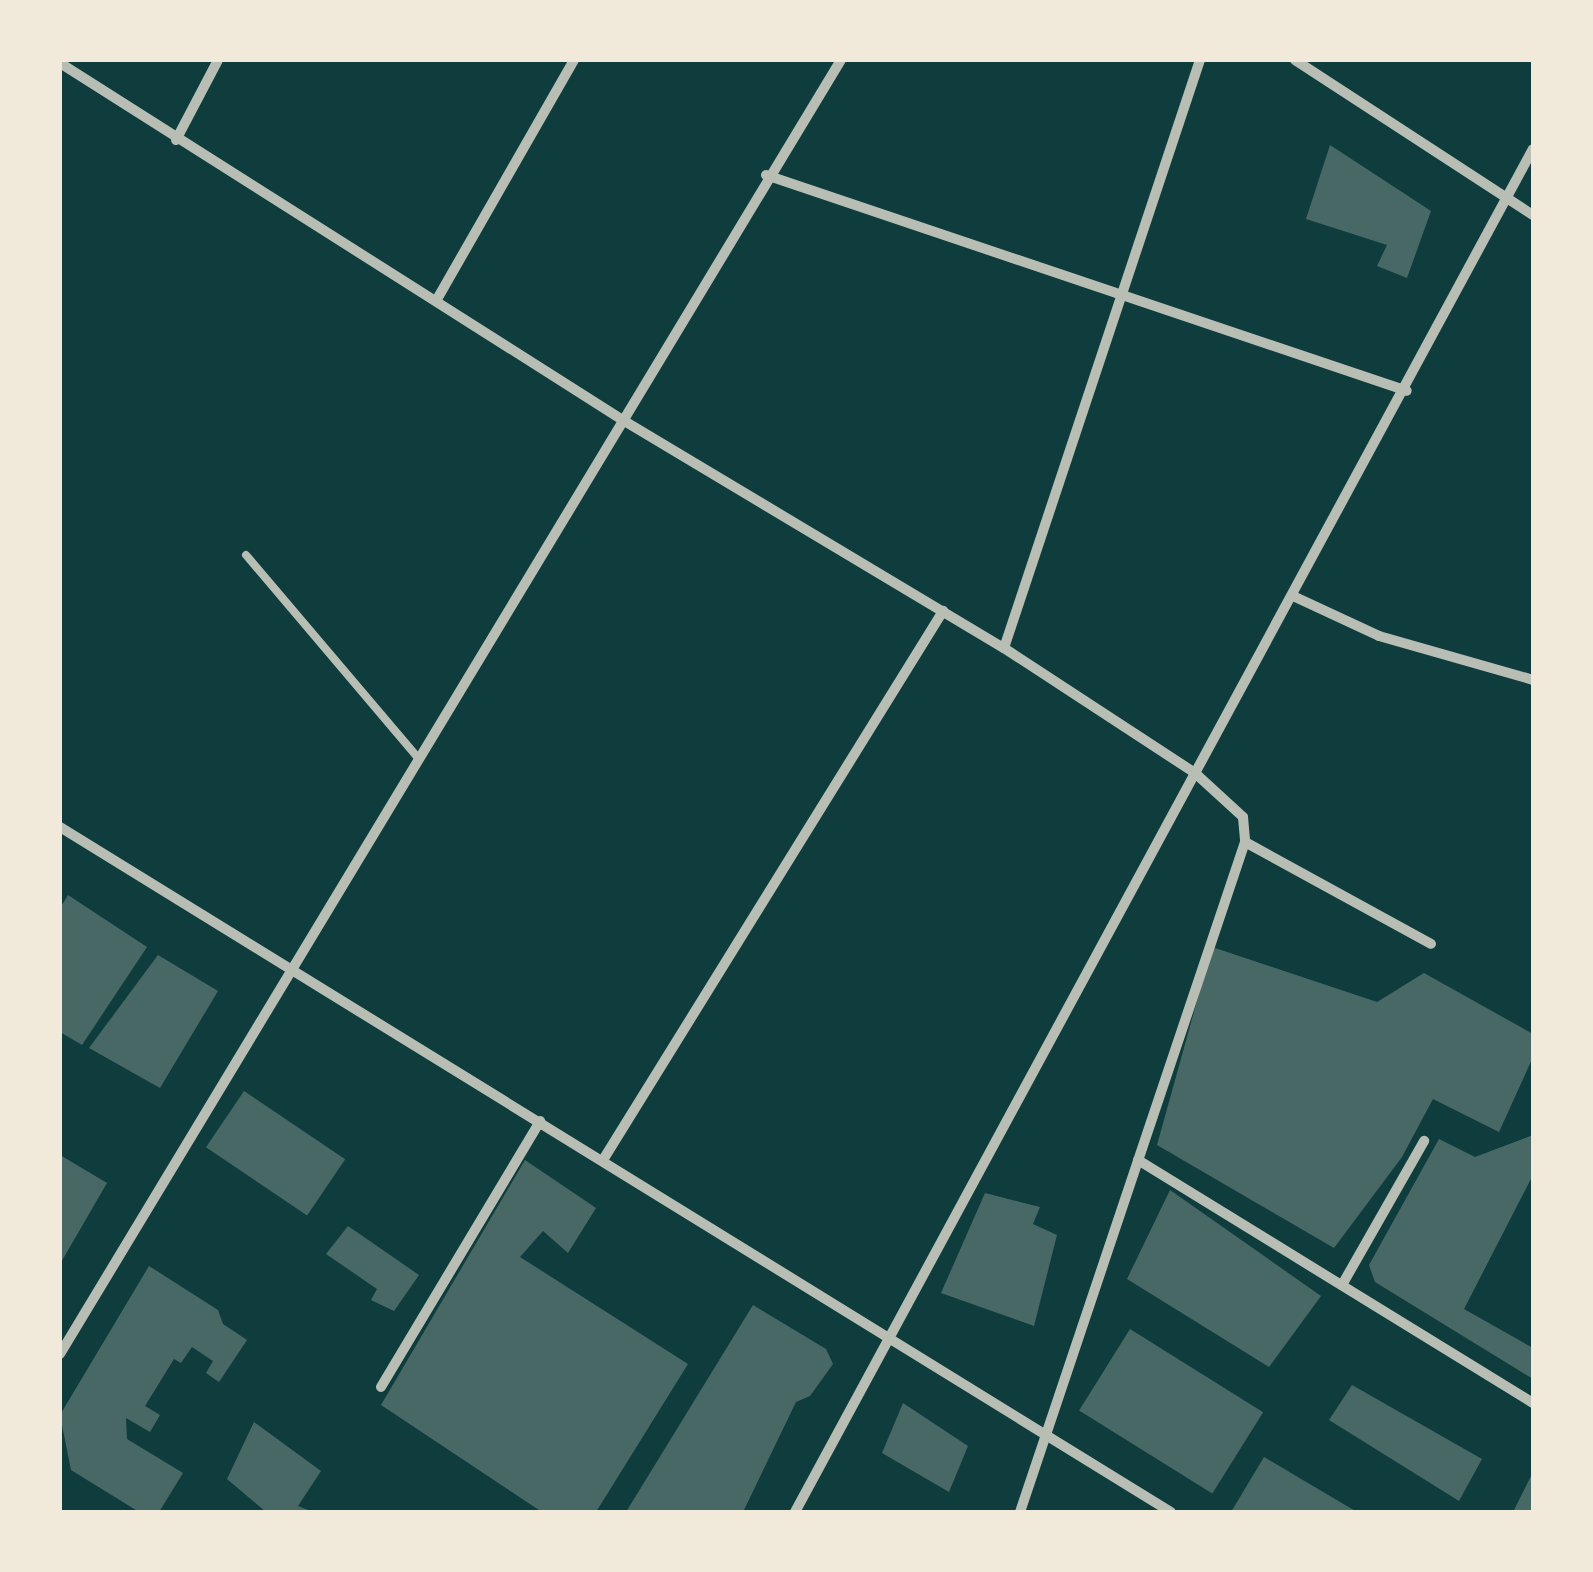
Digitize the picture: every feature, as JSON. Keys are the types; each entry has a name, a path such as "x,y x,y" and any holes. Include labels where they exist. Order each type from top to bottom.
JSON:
{"street":[{"path":"176,140 218,60"},
{"path":"436,301 574,60"},
{"path":"60,1354 418,758 626,422 766,175 841,60"},
{"path":"1004,648 1118,296 1200,60"},
{"path":"1295,60 1533,216"},
{"path":"60,63 626,422 1004,648 1195,773 1243,817 1245,842 1020,1512"},
{"path":"795,1512 886,1338 1407,391 1533,149"},
{"path":"766,175 1407,391"},
{"path":"1293,596 1379,636 1533,680"},
{"path":"603,1160 943,611"},
{"path":"60,827 1171,1512"},
{"path":"1245,842 1431,944"},
{"path":"381,1386 540,1121"},
{"path":"1342,1286 1424,1141"},
{"path":"1138,1160 1533,1403"}],"lane":[{"path":"246,555 418,758"}],"building":[{"path":"1330,145 1431,211 1407,278 1377,266 1387,245 1306,219"},
{"path":"68,895 147,947 82,1045 60,1032 60,908"},
{"path":"1212,947 1377,1002 1424,973 1533,1034 1533,1057 1499,1132 1433,1099 1402,1157 1334,1248 1157,1145"},
{"path":"158,955 218,991 160,1088 89,1048"},
{"path":"244,1091 345,1159 307,1216 206,1147"},
{"path":"1533,1135 1533,1175 1464,1309 1533,1348 1533,1379 1375,1282 1369,1265 1439,1139 1475,1157"},
{"path":"60,1155 107,1183 60,1264"},
{"path":"525,1160 596,1208 568,1253 543,1231 520,1257 688,1364 596,1512 542,1512 381,1405"},
{"path":"1170,1190 1321,1296 1269,1367 1127,1279"},
{"path":"985,1193 1040,1207 1033,1224 1057,1235 1034,1326 941,1293"},
{"path":"348,1226 419,1275 394,1311 371,1300 377,1289 326,1254"},
{"path":"149,1266 218,1310 223,1324 247,1340 219,1382 206,1373 213,1361 192,1347 181,1363 174,1359 145,1406 160,1415 150,1432 126,1418 127,1439 183,1473 159,1512 139,1512 71,1470 60,1415"},
{"path":"753,1305 826,1349 833,1364 810,1396 796,1402 743,1512 626,1512"},
{"path":"1130,1329 1263,1412 1212,1494 1079,1410"},
{"path":"1352,1385 1482,1459 1459,1501 1329,1420"},
{"path":"903,1403 968,1446 949,1492 882,1453"},
{"path":"254,1422 321,1471 298,1506 313,1512 266,1512 227,1479"},
{"path":"1264,1457 1357,1512 1231,1512"},
{"path":"1533,1472 1533,1512 1513,1512"}]}
